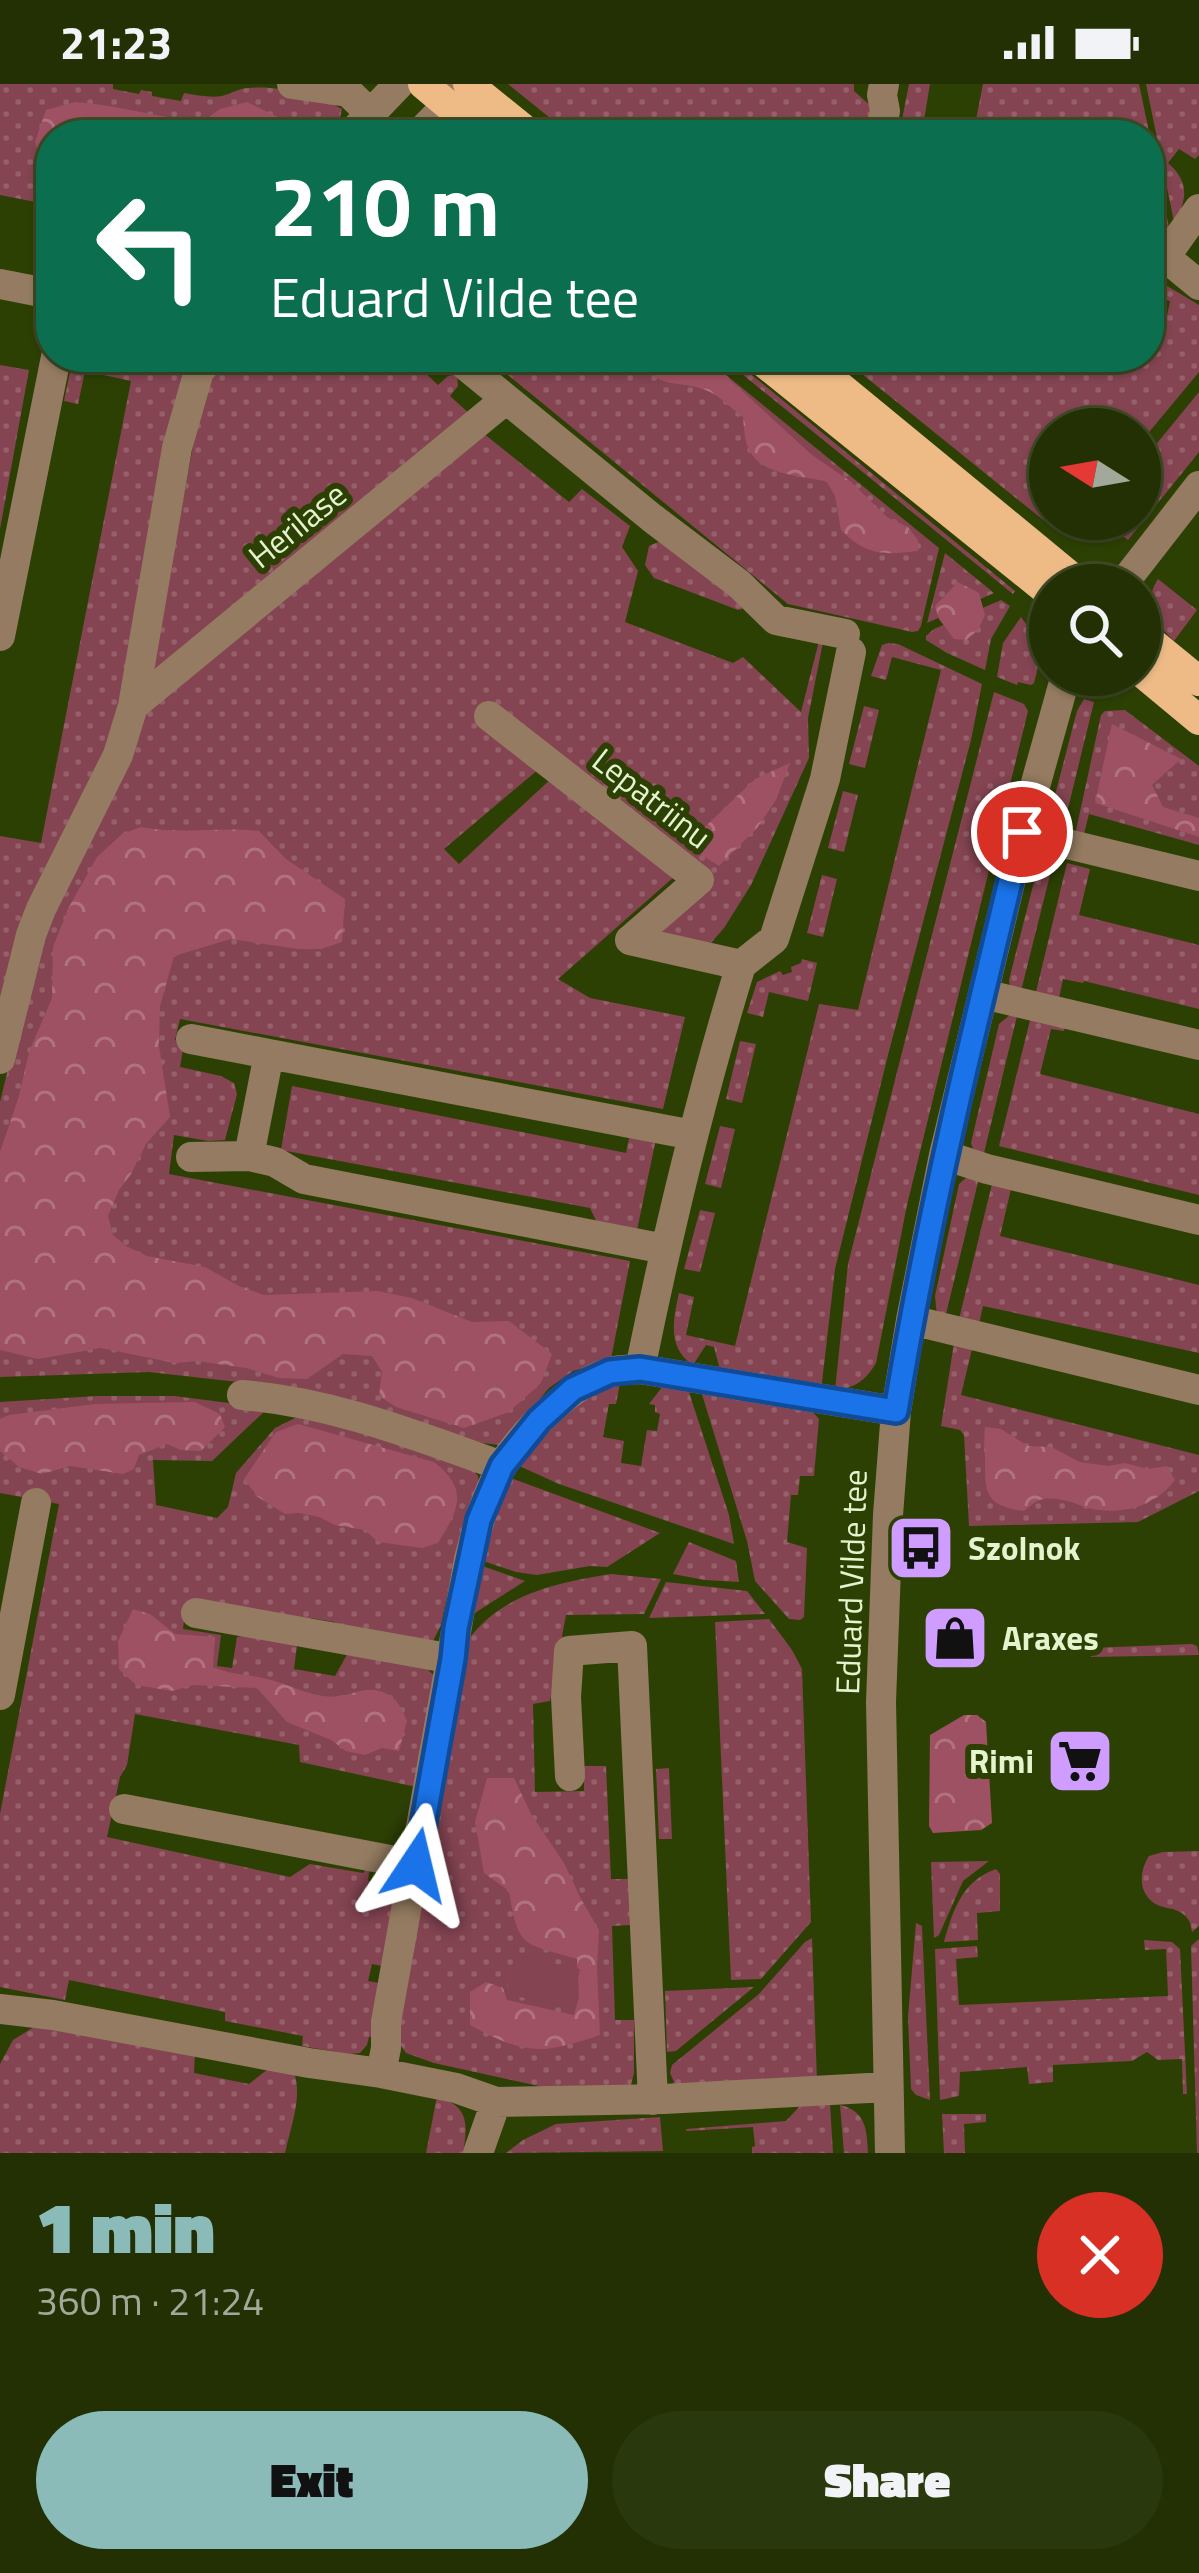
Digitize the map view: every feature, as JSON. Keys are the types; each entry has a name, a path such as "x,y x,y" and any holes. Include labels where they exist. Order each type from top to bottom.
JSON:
{"main road":[{"path":"423,84 454,91 505,120"},
{"path":"454,91 474,120"},
{"path":"776,372 1029,576"},
{"path":"822,372 1055,564"},
{"path":"1161,650 1199,681"},
{"path":"1161,688 1199,720"}],"street":[{"path":"292,84 348,92 378,107"},
{"path":"883,120 884,84"},
{"path":"430,120 454,91"},
{"path":"1164,248 1199,208"},
{"path":"1164,261 1199,285"},
{"path":"0,284 36,291"},
{"path":"0,636 53,372"},
{"path":"0,1059 31,935 118,755 133,706 177,448 200,372"},
{"path":"473,372 739,584 776,620 848,643 825,779 774,939 741,965 664,1249 640,1369"},
{"name":"Herilase","path":"133,706 506,399"},
{"path":"1138,564 1199,486"},
{"name":"Eduard Vilde tee","path":"890,2153 881,1702 896,1411 944,1155 1060,696"},
{"name":"Lepatriinu","path":"489,716 699,880 630,940 741,965"},
{"path":"1022,832 1199,876"},
{"path":"983,994 1199,1046"},
{"path":"191,1039 693,1135"},
{"path":"249,1156 269,1054"},
{"path":"944,1155 1199,1220"},
{"path":"191,1157 249,1156 275,1162 304,1179 664,1249"},
{"path":"910,1320 1199,1390"},
{"path":"381,2073 456,1628 479,1520 502,1466 539,1420 573,1389 610,1372 640,1369 896,1411"},
{"path":"242,1395 282,1398 381,1423 502,1466"},
{"path":"0,1695 36,1503"},
{"path":"196,1613 453,1659"},
{"path":"570,1776 569,1651 632,1646 653,2100"},
{"path":"124,1808 416,1865"},
{"path":"0,2009 381,2073 456,2088 496,2102 653,2100 887,2087"},
{"path":"478,2153 496,2102"}],"shaded area":[{"path":"0,84 113,84 113,89 139,94 141,90 181,101 184,93 217,97 245,88 272,88 309,95 342,109 339,120 36,120 36,202 0,195"},
{"path":"508,84 854,84 854,91 873,108 871,120 552,120"},
{"path":"909,84 930,84 924,120 902,120"},
{"path":"983,84 1139,84 1147,120 976,120"},
{"path":"1146,84 1199,84 1199,155 1195,159 1179,149 1168,163 1184,191 1174,222 1164,173 1164,120 1153,120"},
{"path":"1164,284 1199,305 1199,372 1161,418 1161,408 1029,408 1029,508 860,372 1164,372 1170,301 1164,300"},
{"path":"0,365 29,370 0,529"},
{"path":"70,372 85,372 78,404 64,401"},
{"path":"90,372 196,372 128,695 0,1017 0,836 41,843 131,381"},
{"path":"216,372 424,372 438,385 457,374 458,386 450,396 472,416 160,671 152,668 203,392"},
{"path":"504,372 722,372 939,548 918,631 788,604"},
{"path":"739,372 748,372 1013,594"},
{"path":"1199,392 1199,452 1161,499 1161,438"},
{"path":"478,429 569,502 582,489 630,526 622,547 638,571 625,622 733,663 743,657 801,712 819,641 823,642 808,718 809,758 751,885 710,944 658,936 709,886 540,768 444,849 459,864 552,778 675,876 558,979 590,998 685,1017 663,1109 180,1019 175,1040 184,1043 180,1067 221,1076 234,1083 237,1094 225,1140 174,1135 169,1174 630,1261 611,1359 573,1371 549,1388 500,1445 257,1384 149,1372 0,1377 0,1102 41,933 138,713"},
{"path":"658,542 743,605 742,609 654,578 645,565 649,546"},
{"path":"945,553 994,593 927,623"},
{"path":"1161,581 1197,610 1174,641 1161,627"},
{"path":"1001,600 1010,606 991,639 985,670 926,640 934,629"},
{"path":"1021,617 1029,628 1029,685 997,677 1003,643"},
{"path":"888,643 982,684 835,1269 821,1391 720,1370 714,1347 706,1345 693,1365 679,1350 674,1323 679,1293 694,1297 686,1335 735,1346 819,1004 858,1010 941,670 892,657 886,680 871,676 882,645"},
{"path":"994,692 1024,704 1028,711 907,1205 876,1363 859,1382 835,1391 848,1264"},
{"path":"1084,699 1094,702 1062,833 1052,829 1049,818"},
{"path":"864,706 879,710 865,768 849,764"},
{"path":"1125,710 1199,766 1199,845 1089,814 1082,841 1075,835 1101,715"},
{"path":"843,791 858,795 844,852 828,848"},
{"path":"1047,853 1055,855 1021,991 1010,986 1009,980 1039,862"},
{"path":"1067,863 1090,869 1079,915 1199,945 1199,1009 1063,979 1059,998 1035,996"},
{"path":"822,875 837,879 823,937 807,933"},
{"path":"802,959 817,963 808,1001 769,992 763,1017 747,1013 757,982 780,971 783,975 792,972 791,967"},
{"path":"1011,1014 1017,1016 984,1153 971,1143 999,1024"},
{"path":"1031,1016 1066,1024 1064,1031 1051,1029 1040,1074 1199,1114 1199,1195 999,1146"},
{"path":"740,1041 756,1044 742,1103 726,1099"},
{"path":"292,1086 626,1153 630,1134 656,1139 636,1235 599,1227 590,1208 281,1150"},
{"path":"720,1126 735,1129 721,1188 705,1184"},
{"path":"967,1177 978,1177 978,1182 946,1314 937,1316 935,1296 959,1184"},
{"path":"992,1184 1011,1189 1000,1236 1199,1285 1199,1353 983,1306 979,1324 959,1319"},
{"path":"700,1210 715,1213 700,1272 684,1269"},
{"path":"954,1343 972,1349 961,1395 1199,1455 1199,1491 1138,1522 969,1526 964,1435 941,1426"},
{"path":"620,1383 616,1404 609,1404 603,1437 624,1441 621,1463 641,1466 647,1430 657,1431 660,1414 649,1404 663,1386 688,1389 734,1544 559,1484 515,1464 585,1395"},
{"path":"701,1391 810,1409 819,1419 814,1476 800,1476 798,1495 791,1495 787,1542 807,1548 804,1617 800,1620 789,1619 755,1581"},
{"path":"174,1396 268,1408 212,1461 153,1460 156,1505 217,1518 228,1507 236,1473 275,1428 297,1417 317,1415 470,1466 478,1476 480,1489 432,1643 351,1633 334,1622 311,1618 298,1625 186,1604 183,1629 221,1635 217,1666 232,1668 237,1637 267,1631 298,1637 294,1669 335,1676 349,1651 423,1665 443,1684 421,1788 300,1762 299,1745 135,1714 107,1837 290,1877 310,1864 363,1873 370,1865 368,1881 388,1885 391,1869 402,1878 387,1967 372,1964 368,1981 384,1984 374,2037 369,2037 360,2053 302,2046 303,2036 225,2021 225,2012 69,1980 65,2000 0,1987 0,1814 59,1504 0,1493 0,1402"},
{"path":"508,1477 660,1533 607,1567 537,1575 477,1559"},
{"path":"689,1542 736,1561 739,1582 673,1574"},
{"path":"477,1564 525,1581 470,1616"},
{"path":"611,1574 661,1579 644,1614 566,1615 550,1701 533,1704 535,1792 584,1791 584,1766 606,1766 611,1879 631,1879 631,1925 612,1926 615,2020 634,2020 631,2085 566,2092 406,2053 393,2034 466,1643 512,1602 550,1587"},
{"path":"666,1582 747,1591 765,1614 649,1618"},
{"path":"769,1619 802,1669 811,1922 761,1979 731,1980 715,1622"},
{"path":"1192,1644 1199,1655 1091,1657 1090,1648"},
{"path":"669,1768 672,1839 659,1839 656,1769"},
{"path":"1199,1851 1199,1926 1192,1932 1183,1914 1149,1898 1142,1874 1149,1856"},
{"path":"989,1861 963,1881 934,1938 931,1862"},
{"path":"996,1869 1000,1911 977,1913 978,1940 944,1942 967,1889"},
{"path":"916,1923 922,1926 930,2100 911,2089 908,2017"},
{"path":"812,1938 817,2081 670,2086 674,2082 672,2065 759,1994"},
{"path":"1199,1939 1199,2153 1197,2153 1191,1946"},
{"path":"1144,1940 1172,1942 1180,1949 1187,2094 1183,2094 1182,2059 1158,2060 1147,2052 1132,2061 1053,2065 1053,2082 1029,2084 1027,2067 960,2072 959,2096 940,2100 935,1949 977,1946 978,1957 956,1959 959,2005 1168,1996 1166,1949 1145,1950"},
{"path":"515,1955 580,1969 572,2008 506,1994"},
{"path":"754,1987 676,2051 667,2052 665,1991"},
{"path":"42,2022 195,2050 194,2073 249,2084 273,2065 294,2073 296,2102 285,2153 0,2153 0,2064 13,2040"},
{"path":"437,2096 455,2105 464,2117 463,2153 426,2153"},
{"path":"830,2104 833,2153 752,2153 753,2127 686,2129 786,2121 800,2106"},
{"path":"840,2105 860,2117 868,2153 844,2153"},
{"path":"942,2114 986,2114 986,2122 964,2124 965,2153 944,2153"},
{"path":"660,2117 663,2151 506,2153 556,2124"}],"green space":[{"path":"75,102 184,120 43,120 46,110"},
{"path":"247,102 278,117 205,120 220,109"},
{"path":"650,372 721,372 812,455 850,481 887,517 908,527 918,540 918,551 885,553 859,545 841,530 835,496 827,482 762,464 748,447 743,417 701,388"},
{"path":"958,582 979,593 985,615 966,640 954,639 935,606"},
{"path":"1112,724 1181,759 1152,785 1163,807 1199,818 1199,837 1095,803"},
{"path":"790,763 776,800 757,828 719,866 686,845 755,779"},
{"path":"141,827 259,831 286,859 345,899 342,942 321,949 231,939 174,956 160,1006 159,1046 170,1117 146,1144 119,1190 108,1216 113,1235 147,1256 205,1267 264,1295 378,1291 412,1298 472,1322 509,1321 552,1354 541,1383 509,1412 464,1428 396,1407 379,1396 382,1372 372,1356 343,1354 307,1379 197,1361 175,1363 101,1348 38,1359 0,1350 0,1152 29,1052 52,998 53,947 97,857 122,834"},
{"path":"195,1402 220,1414 225,1427 201,1451 167,1444 139,1455 134,1469 123,1474 70,1466 42,1474 19,1467 0,1451 0,1419 9,1415 95,1404"},
{"path":"298,1424 434,1462 453,1482 457,1501 438,1543 422,1548 378,1542 365,1530 299,1513 285,1514 258,1497 244,1479 276,1432"},
{"path":"985,1427 1001,1429 1028,1446 1051,1447 1080,1462 1125,1463 1148,1469 1167,1466 1175,1480 1147,1503 1124,1510 1088,1508 1052,1498 1024,1511 1011,1509 994,1501 987,1488"},
{"path":"133,1609 150,1614 175,1634 215,1637 213,1667 220,1670 321,1696 373,1690 389,1695 407,1721 399,1751 382,1748 365,1755 346,1751 287,1722 257,1688 194,1685 172,1691 136,1685 119,1669 118,1641"},
{"path":"964,1715 977,1715 986,1722 992,1823 981,1830 933,1833 929,1826 930,1735"},
{"path":"487,1778 514,1778 599,1930 600,2035 534,2049 505,2042 470,2025 470,1992 486,1982 503,1988 507,2000 574,2015 579,1997 577,1959 526,1941 516,1924 509,1891 484,1873 475,1822"}],"place":[{"name":"Szolnok","path":"921,1548"},
{"name":"Araxes","path":"955,1638"},
{"name":"Rimi","path":"1080,1761"}],"route":[{"path":"416,1865 479,1520 502,1466 539,1420 573,1389 610,1372 640,1369 896,1411 944,1155 1022,832"}]}
